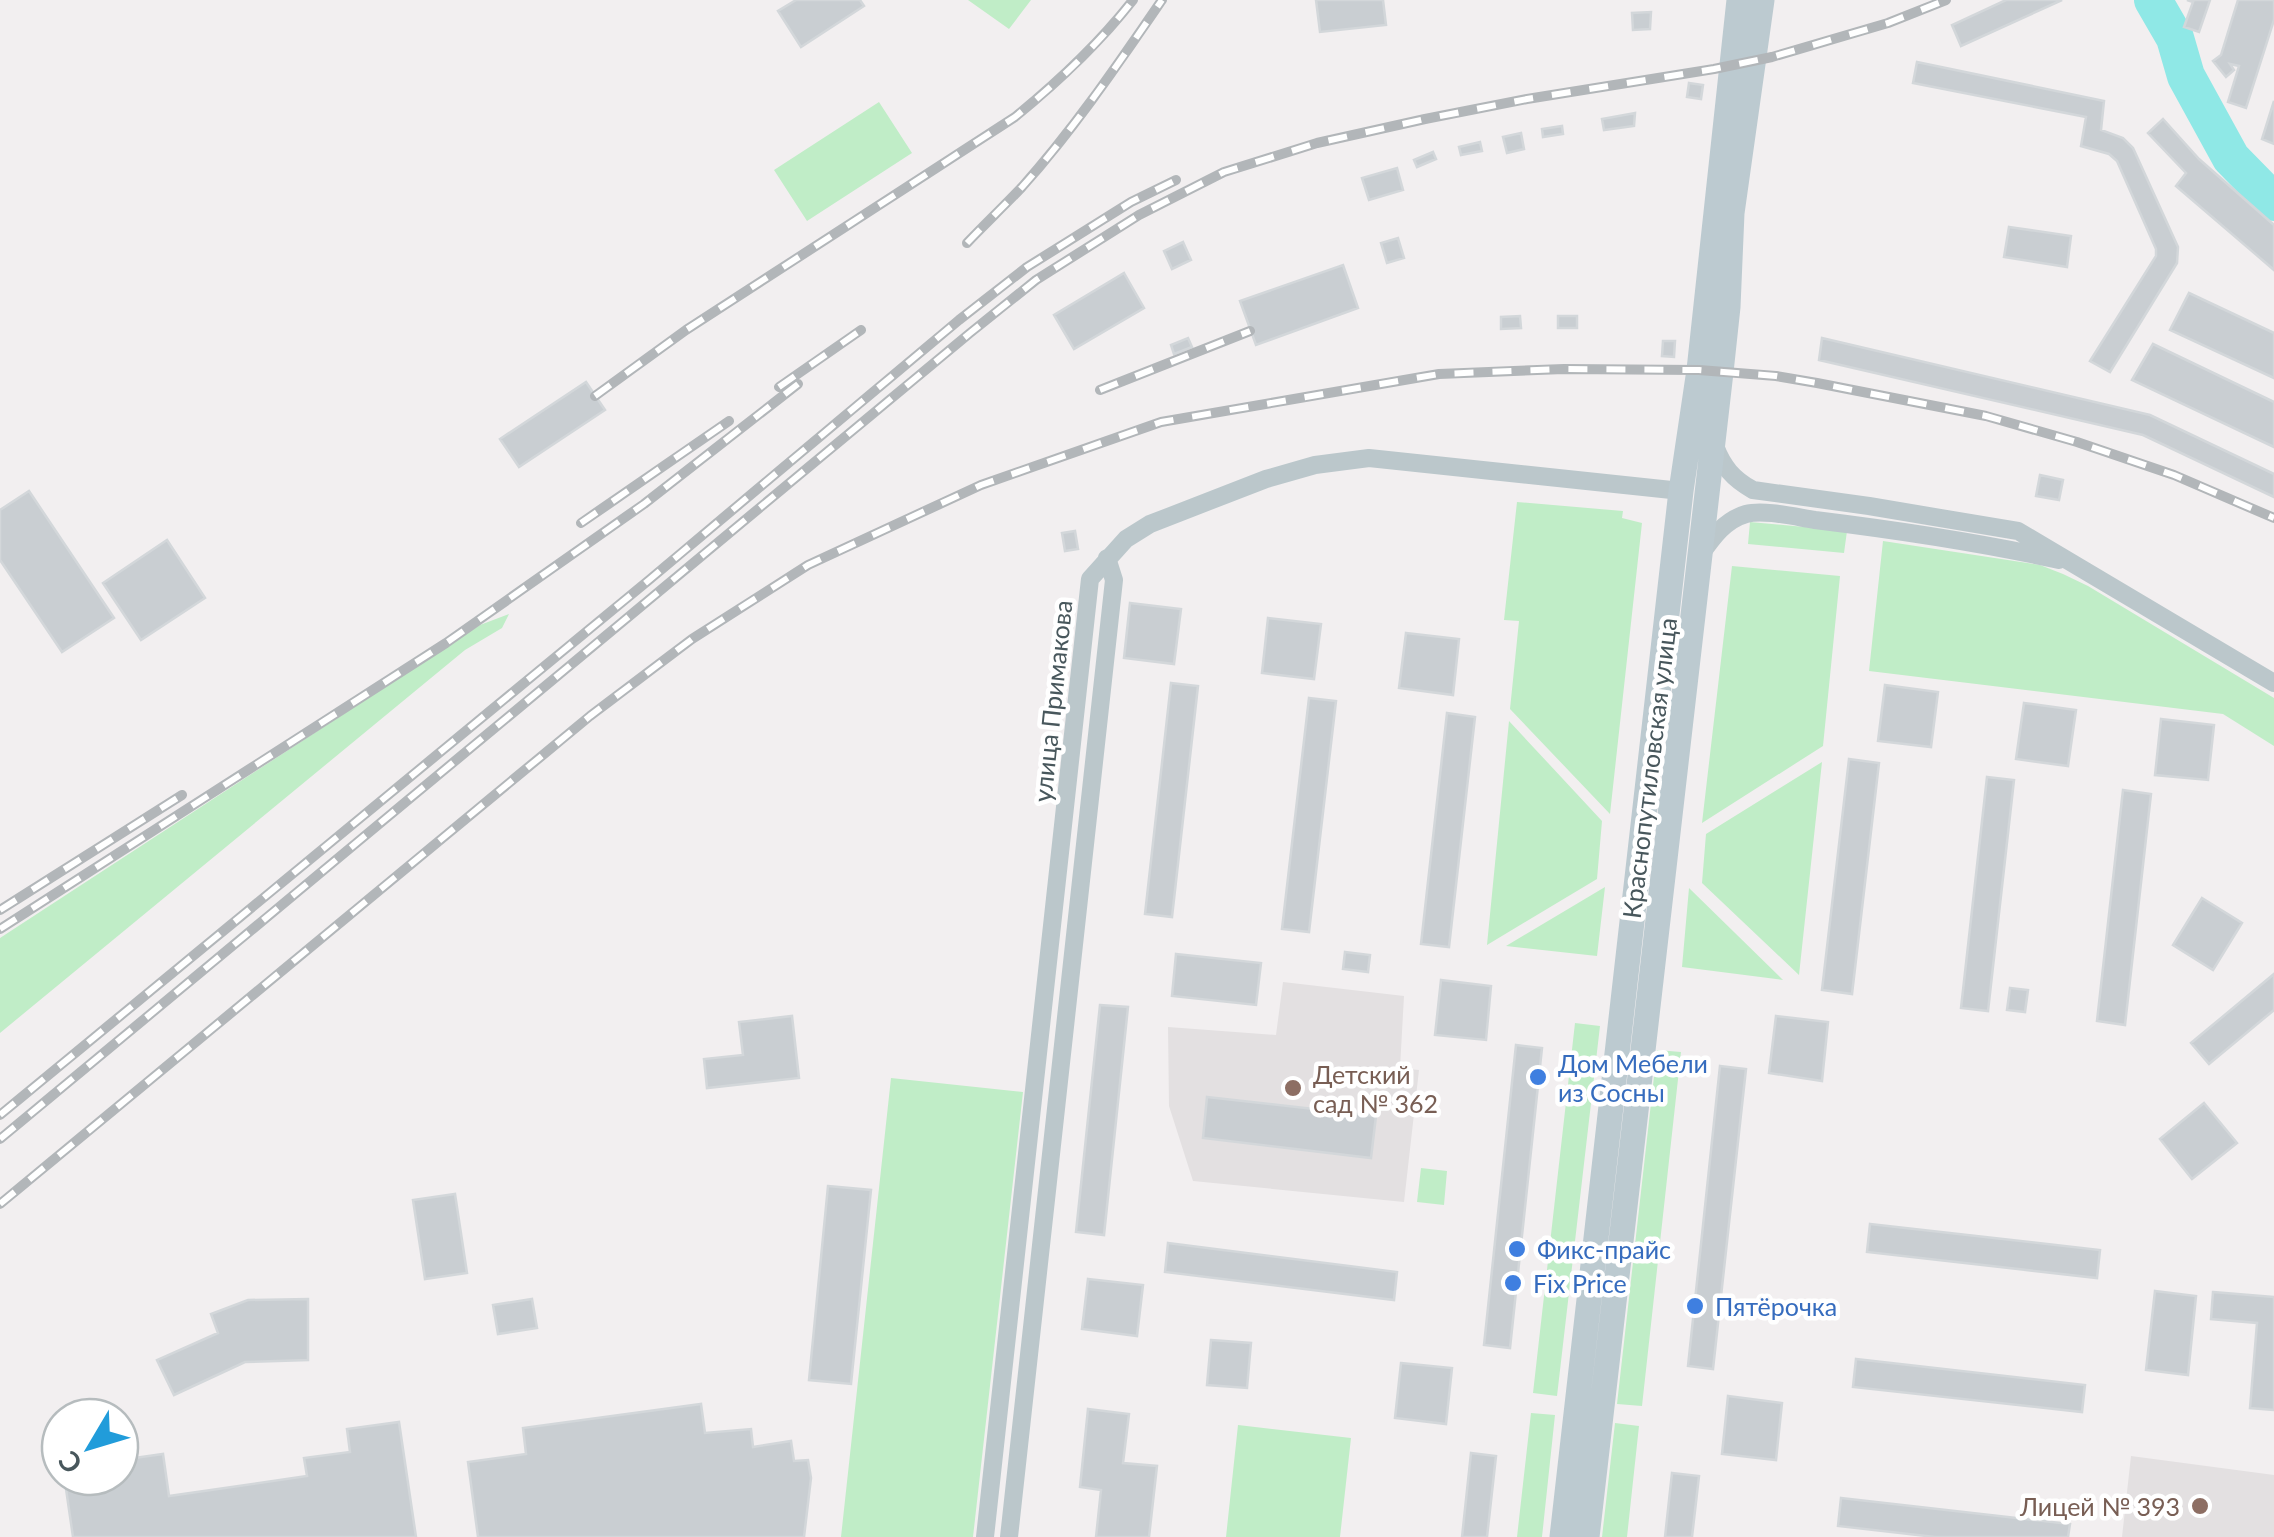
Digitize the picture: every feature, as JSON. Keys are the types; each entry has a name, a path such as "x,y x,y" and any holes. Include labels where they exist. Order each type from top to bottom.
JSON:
{"main road":[{"name":"Краснопутиловская улица","path":"1562,1537 1739,0"},
{"name":"Краснопутиловская улица","path":"1587,1537 1728,307 1732,213 1762,0"}],"street":[{"path":"1712,440 1725,468 1753,490 2018,531 2274,682"},
{"path":"1107,558 1126,539 1150,524 1195,506 1316,465 1369,458 1681,492"},
{"path":"1698,559 1719,530 1752,512 1867,526 2073,563"},
{"name":"улица Примакова","path":"985,1537 1090,579 1107,558"},
{"name":"улица Примакова","path":"1009,1537 1114,580 1107,558"}],"shaded area":[{"name":"Детский сад № 362","path":"1283,982 1404,996 1400,1068 1419,1070 1404,1202 1193,1181 1169,1106 1168,1027 1276,1035"},
{"name":"Лицей № 393","path":"2131,1456 2274,1475 2274,1537 2122,1537"}],"green space":[{"path":"968,0 1031,0 1009,29"},
{"path":"879,102 912,153 807,221 774,170"},
{"path":"1517,502 1623,511 1622,518 1642,523 1610,814 1510,709 1519,621 1504,620"},
{"path":"1750,522 1847,531 1844,553 1748,544"},
{"path":"1883,541 2040,565 2088,586 2274,698 2274,746 2223,714 1869,671"},
{"path":"1732,566 1840,576 1823,746 1702,823"},
{"path":"509,614 502,628 465,650 0,1033 0,938 480,625"},
{"path":"1509,721 1602,821 1597,879 1487,945"},
{"path":"1822,762 1799,975 1702,883 1706,834"},
{"path":"1605,887 1597,956 1506,946"},
{"path":"1689,888 1783,980 1682,967"},
{"path":"1575,1023 1600,1026 1557,1396 1533,1393"},
{"path":"1657,1050 1681,1052 1642,1406 1617,1404"},
{"path":"891,1078 1023,1092 973,1537 841,1537"},
{"path":"1421,1168 1447,1171 1444,1205 1417,1202"},
{"path":"1531,1413 1555,1415 1542,1537 1517,1537"},
{"path":"1615,1423 1639,1426 1627,1537 1602,1537"},
{"path":"1238,1425 1351,1438 1340,1537 1226,1537"}],"building":[{"path":"796,0 860,0 864,6 801,47 778,11"},
{"path":"1316,0 1383,0 1386,25 1320,32"},
{"path":"2006,0 2062,0 1961,46 1952,25"},
{"path":"2187,0 2210,0 2199,32 2184,27 2193,2"},
{"path":"2238,0 2274,0 2274,20 2246,108 2228,102 2239,66 2230,64 2234,70 2226,77 2213,61 2221,55"},
{"path":"1651,12 1650,29 1633,30 1632,13"},
{"path":"1917,62 2104,101 2101,130 2123,138 2133,148 2178,247 2177,263 2110,372 2090,361 2156,256 2117,161 2109,154 2081,146 2086,117 1913,83"},
{"path":"1689,83 1703,85 1701,99 1687,97"},
{"path":"2274,101 2274,144 2262,139"},
{"path":"1635,113 1634,126 1604,130 1602,119"},
{"path":"2163,119 2199,159 2274,225 2274,270 2176,186 2186,173 2148,133"},
{"path":"1562,126 1563,134 1543,137 1542,129"},
{"path":"1521,133 1524,149 1507,153 1503,137"},
{"path":"1480,142 1482,151 1461,155 1459,147"},
{"path":"1433,152 1436,159 1417,167 1414,160"},
{"path":"1397,168 1403,190 1369,200 1362,178"},
{"path":"2009,227 2071,236 2067,267 2004,257"},
{"path":"1398,238 1404,258 1387,263 1381,243"},
{"path":"1183,242 1191,260 1172,269 1164,251"},
{"path":"1343,265 1358,308 1256,345 1240,301"},
{"path":"1124,273 1144,308 1074,349 1054,315"},
{"path":"2189,293 2274,333 2274,378 2170,330"},
{"path":"1520,316 1521,328 1501,329 1501,317"},
{"path":"1558,316 1577,316 1577,328 1558,328"},
{"path":"1188,338 1192,347 1174,354 1171,345"},
{"path":"1822,338 2150,415 2274,474 2274,497 2143,435 1819,360"},
{"path":"1663,341 1675,341 1674,357 1662,356"},
{"path":"2153,344 2274,402 2274,447 2132,380"},
{"path":"586,382 605,410 519,467 500,439"},
{"path":"2040,475 2063,480 2059,500 2036,496"},
{"path":"29,491 114,618 62,652 0,560 0,510"},
{"path":"1075,531 1078,549 1065,551 1062,533"},
{"path":"167,540 205,598 141,640 103,583"},
{"path":"1130,603 1181,609 1174,664 1124,658"},
{"path":"1268,618 1321,624 1314,679 1262,673"},
{"path":"1406,633 1459,639 1453,695 1399,688"},
{"path":"1171,683 1198,686 1172,917 1145,914"},
{"path":"1885,685 1938,692 1931,747 1878,741"},
{"path":"1309,698 1336,701 1309,932 1282,929"},
{"path":"2024,703 2076,710 2068,766 2016,759"},
{"path":"1447,713 1475,717 1449,947 1421,944"},
{"path":"2161,719 2214,725 2208,780 2155,775"},
{"path":"1849,759 1879,763 1852,994 1822,990"},
{"path":"1987,777 2014,780 1988,1011 1961,1008"},
{"path":"2123,790 2151,794 2125,1025 2097,1021"},
{"path":"2202,898 2242,923 2213,970 2173,945"},
{"path":"1345,952 1370,955 1368,972 1343,969"},
{"path":"1176,954 1261,963 1256,1005 1172,996"},
{"path":"2274,974 2274,1010 2209,1064 2191,1043"},
{"path":"1441,980 1491,986 1486,1040 1435,1035"},
{"path":"2010,988 2028,990 2025,1012 2007,1010"},
{"path":"1100,1005 1128,1007 1104,1235 1076,1232"},
{"path":"792,1016 799,1078 707,1088 704,1059 743,1055 739,1022"},
{"path":"1776,1016 1828,1022 1822,1081 1769,1073"},
{"path":"1516,1045 1542,1048 1510,1348 1484,1345"},
{"path":"1720,1066 1746,1069 1713,1369 1688,1366"},
{"path":"1207,1097 1376,1116 1371,1158 1203,1138"},
{"path":"2204,1103 2237,1143 2192,1179 2160,1139"},
{"path":"828,1186 871,1190 851,1384 809,1380"},
{"path":"455,1194 467,1273 425,1279 413,1200"},
{"path":"1870,1224 2100,1250 2097,1278 1867,1252"},
{"path":"1168,1243 1397,1272 1394,1300 1165,1272"},
{"path":"1088,1279 1143,1285 1137,1336 1082,1329"},
{"path":"2155,1291 2196,1296 2188,1375 2146,1370"},
{"path":"2213,1292 2274,1297 2274,1410 2250,1408 2257,1323 2211,1319"},
{"path":"308,1299 308,1360 245,1362 174,1395 157,1360 218,1333 211,1314 248,1300"},
{"path":"532,1299 537,1328 498,1334 493,1305"},
{"path":"1211,1340 1251,1343 1247,1388 1207,1385"},
{"path":"1856,1359 2085,1385 2082,1412 1853,1387"},
{"path":"1401,1363 1452,1368 1446,1424 1395,1418"},
{"path":"1728,1396 1782,1403 1776,1460 1722,1454"},
{"path":"701,1404 705,1433 751,1429 753,1447 791,1441 794,1461 808,1460 811,1478 804,1537 478,1537 468,1462 526,1454 523,1428"},
{"path":"1088,1409 1129,1414 1123,1463 1157,1466 1149,1537 1096,1537 1101,1490 1080,1487"},
{"path":"399,1422 416,1537 73,1537 67,1497 140,1497 140,1457 163,1454 169,1496 307,1476 304,1458 350,1452 347,1429"},
{"path":"1471,1453 1496,1456 1487,1537 1462,1537"},
{"path":"1672,1473 1699,1476 1692,1537 1665,1537"},
{"path":"1841,1498 2070,1524 2068,1537 1935,1537 1838,1526"}],"waterway":[{"path":"2153,0 2175,38 2186,76 2231,158 2274,202"}],"railway":[{"path":"595,396 686,330 1015,117 1077,62 1133,0"},
{"path":"967,243 1060,142 1162,0"},
{"path":"0,1139 970,333 1036,280 1139,215 1224,172 1317,143 1527,99 1772,57 1888,23 1946,0"},
{"path":"0,1115 959,320 1027,267 1131,202 1176,180"},
{"path":"779,387 861,330"},
{"path":"1100,390 1250,331"},
{"path":"0,1204 590,716 692,639 808,565 981,485 1161,422 1439,374 1564,369 1699,370 1776,376 1986,416 2174,475 2274,518"},
{"path":"0,929 446,643 644,504 798,384"},
{"path":"581,523 729,421"},
{"path":"0,910 182,795"}],"place":[{"name":"Дом Мебели из Сосны","path":"1538,1077"},
{"name":"Детский сад № 362","path":"1293,1088"},
{"name":"Фикс-прайс","path":"1517,1249"},
{"name":"Fix Price","path":"1513,1283"},
{"name":"Пятёрочка","path":"1695,1306"},
{"name":"Лицей № 393","path":"2200,1506"}]}
